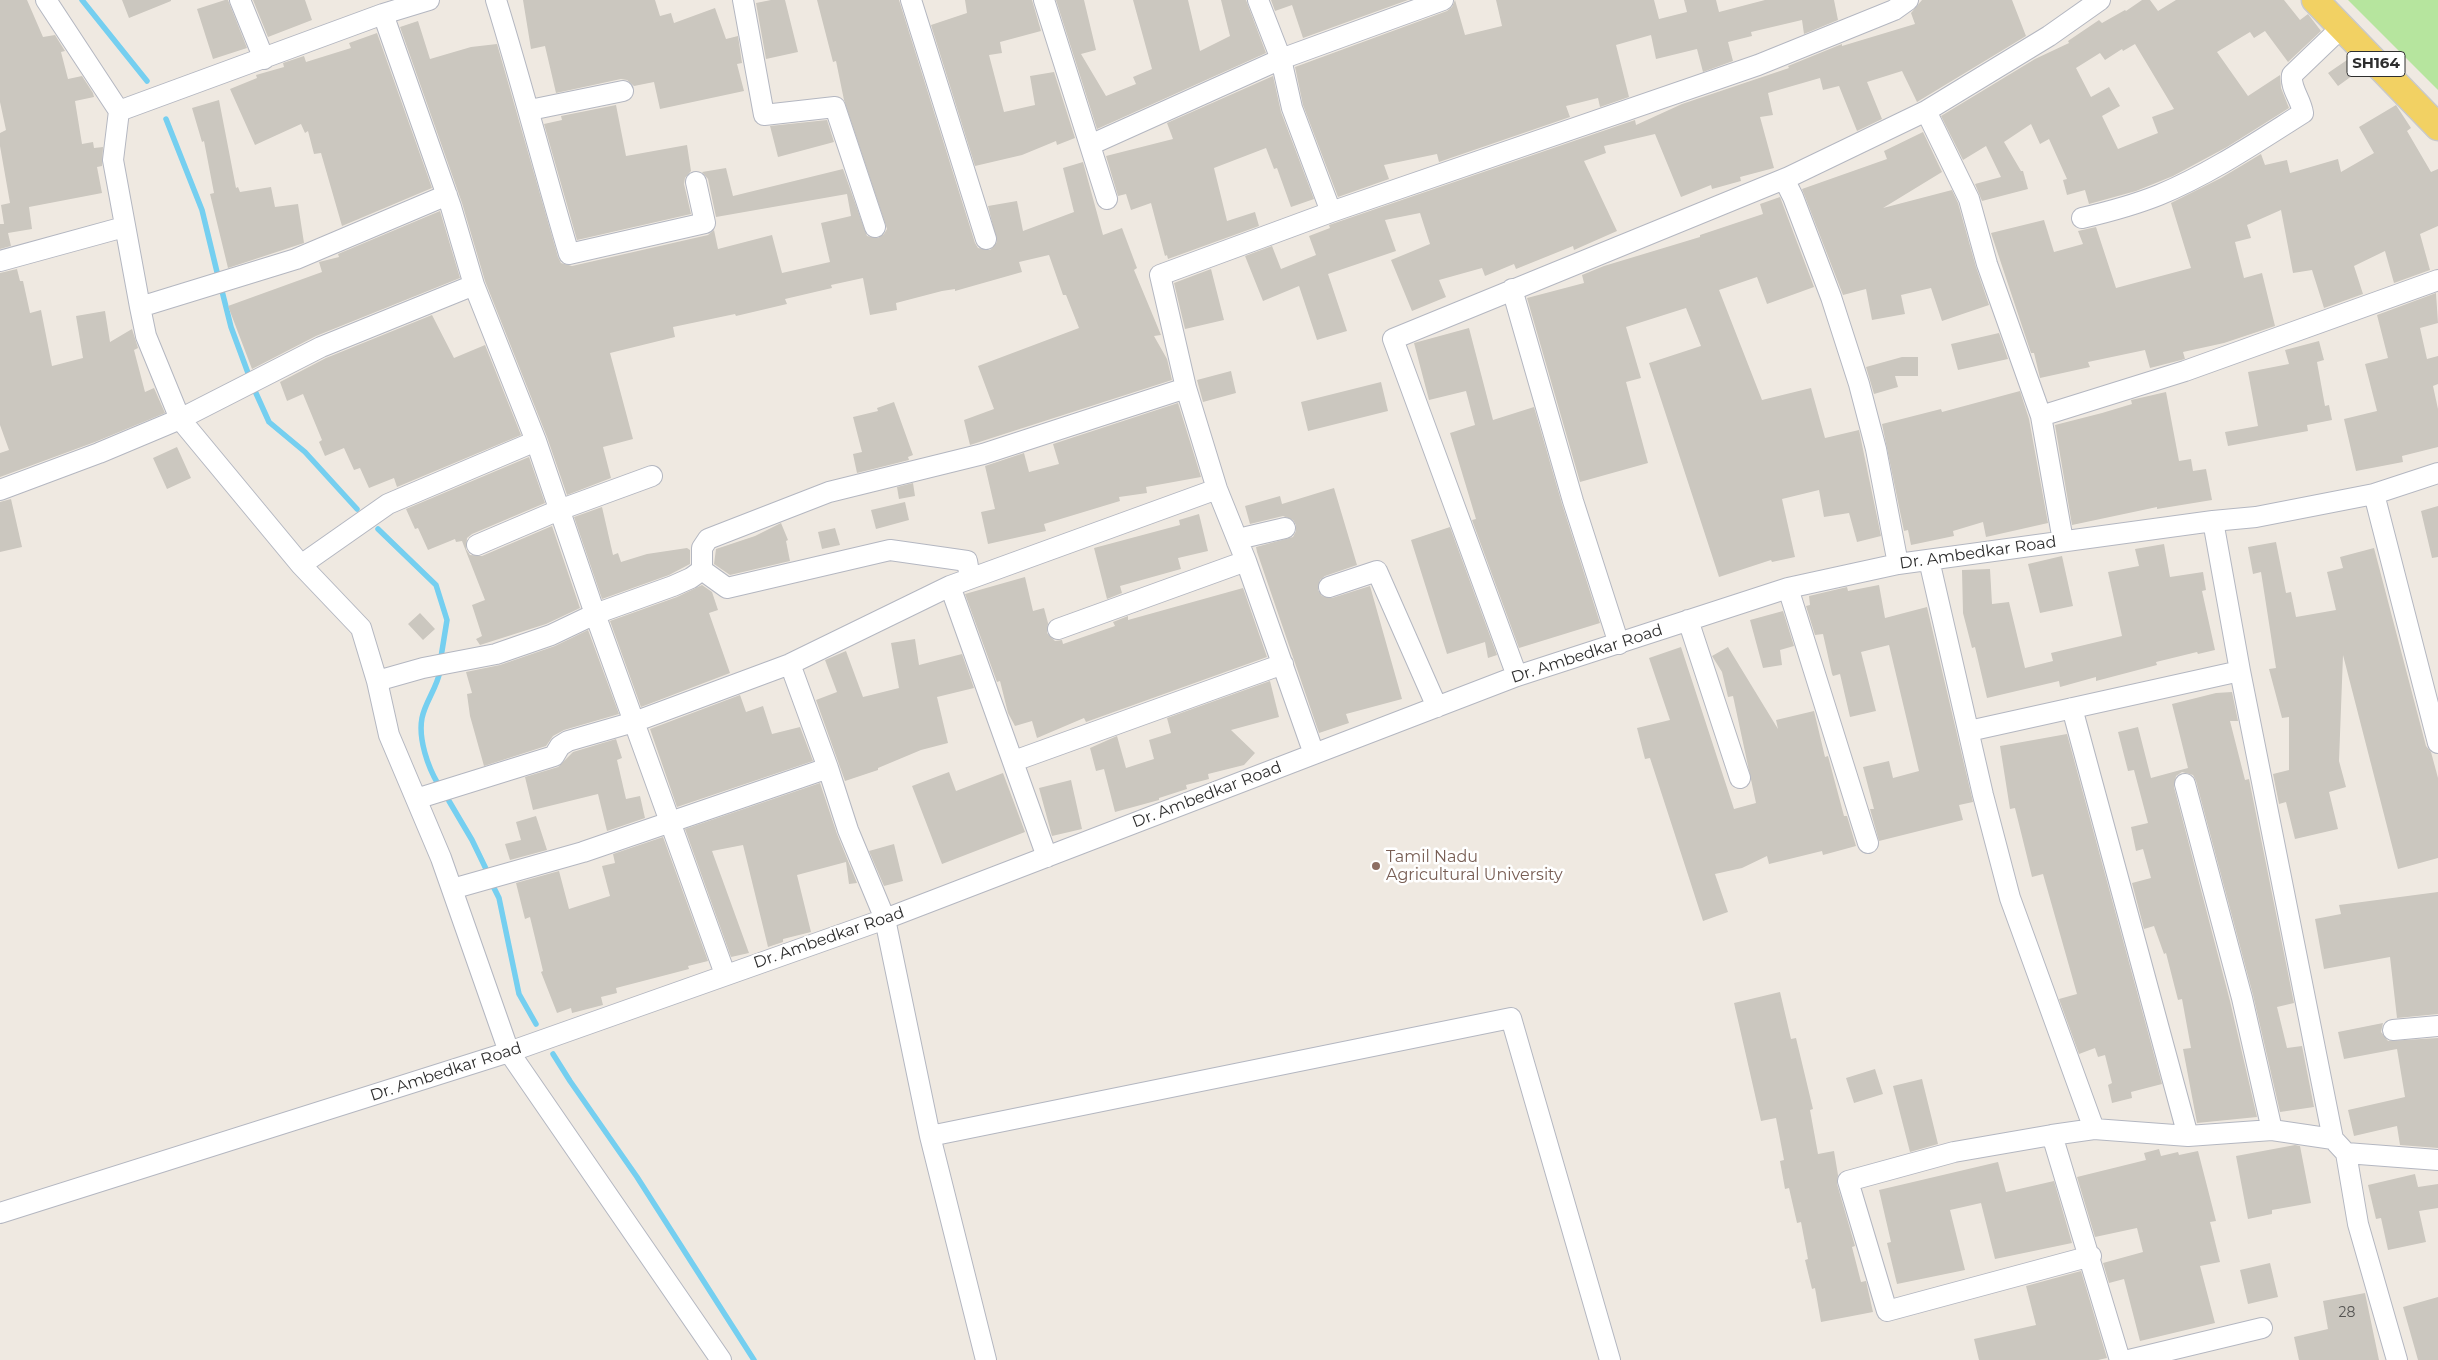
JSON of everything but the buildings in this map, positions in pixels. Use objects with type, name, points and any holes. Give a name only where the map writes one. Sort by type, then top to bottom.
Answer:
[{"type":"main road","name":"SH164","points":[[2315,0],[2438,126]]},
{"type":"street","points":[[46,0],[119,111],[113,160],[124,228],[146,336],[180,419],[301,565],[361,628],[377,681],[389,735],[452,888],[509,1052],[721,1360]]},
{"type":"street","points":[[240,0],[264,59]]},
{"type":"street","points":[[119,111],[383,14],[429,0]]},
{"type":"street","points":[[496,0],[530,110],[546,176],[569,254],[705,223],[696,182]]},
{"type":"street","points":[[743,0],[764,115],[835,107],[875,227]]},
{"type":"street","points":[[911,0],[986,239]]},
{"type":"street","points":[[1044,0],[1107,198]]},
{"type":"street","points":[[1258,0],[1281,59],[1292,108],[1331,212]]},
{"type":"street","points":[[1090,145],[1281,59],[1443,0]]},
{"type":"street","points":[[1314,754],[1238,539],[1217,489],[1186,388],[1160,276],[1331,212],[1758,65],[1894,10],[1908,0]]},
{"type":"street","points":[[1517,676],[1393,339],[1784,179],[1926,111],[2049,36],[2100,0]]},
{"type":"street","points":[[383,14],[447,195],[474,285],[536,440],[595,614],[725,974]]},
{"type":"street","points":[[2082,218],[2128,206],[2183,184],[2303,113],[2302,104],[2290,82],[2292,75],[2341,28]]},
{"type":"street","points":[[530,110],[623,91]]},
{"type":"street","points":[[1926,111],[1969,199],[1987,264],[2041,416],[2063,541]]},
{"type":"street","points":[[1784,179],[1793,197],[1831,297],[1858,384],[1876,449],[1898,564]]},
{"type":"street","points":[[140,308],[296,259],[447,195]]},
{"type":"street","points":[[0,261],[124,228]]},
{"type":"street","points":[[2041,416],[2194,368],[2438,280]]},
{"type":"street","points":[[0,490],[99,453],[180,419],[321,348],[474,285]]},
{"type":"street","points":[[1512,289],[1573,501],[1619,644]]},
{"type":"street","points":[[702,570],[702,548],[708,539],[829,492],[983,454],[1186,388]]},
{"type":"street","points":[[301,565],[388,504],[536,440]]},
{"type":"street","name":"Dr. Ambedkar Road","points":[[0,1213],[509,1052],[725,974],[885,919],[1517,676],[1788,588],[1898,564],[2213,521],[2256,517],[2374,494],[2438,473]]},
{"type":"street","points":[[477,544],[560,510],[652,476]]},
{"type":"street","points":[[416,799],[554,756],[560,746],[568,741],[634,722],[790,664],[950,586],[1217,489]]},
{"type":"street","points":[[2374,494],[2438,743]]},
{"type":"street","points":[[2213,521],[2240,671],[2340,1146],[2358,1224],[2397,1360]]},
{"type":"street","points":[[1238,539],[1285,528]]},
{"type":"street","points":[[702,570],[727,588],[890,550],[967,561],[970,578]]},
{"type":"street","points":[[1929,560],[1982,795],[2010,898],[2094,1129]]},
{"type":"street","points":[[1058,629],[1246,561]]},
{"type":"street","points":[[377,681],[423,668],[496,654],[551,635],[595,614],[673,586],[691,578],[702,570]]},
{"type":"street","points":[[1329,587],[1377,571],[1437,707]]},
{"type":"street","points":[[950,586],[1047,857]]},
{"type":"street","points":[[1788,588],[1868,843]]},
{"type":"street","points":[[1688,620],[1740,778]]},
{"type":"street","points":[[790,664],[828,768],[848,830],[885,919],[930,1136],[986,1360]]},
{"type":"street","points":[[1014,761],[1283,664]]},
{"type":"street","points":[[1969,731],[2240,671]]},
{"type":"street","points":[[2072,708],[2188,1136]]},
{"type":"street","points":[[452,888],[583,852],[828,768]]},
{"type":"street","points":[[2186,784],[2242,998],[2272,1130]]},
{"type":"street","points":[[930,1136],[1511,1018],[1610,1360]]},
{"type":"street","points":[[2393,1030],[2438,1026]]},
{"type":"street","points":[[2090,1256],[1887,1311],[1848,1181],[1954,1152],[2094,1129],[2188,1136],[2272,1130],[2340,1146],[2438,1160]]},
{"type":"street","points":[[2052,1135],[2120,1360]]},
{"type":"street","points":[[2129,1360],[2262,1328]]},
{"type":"green space","points":[[2348,0],[2438,0],[2438,90]]},
{"type":"waterway","points":[[82,0],[147,81]]},
{"type":"waterway","points":[[166,119],[202,210],[217,272]]},
{"type":"waterway","points":[[222,291],[231,327],[248,373]]},
{"type":"waterway","points":[[255,391],[269,422],[305,452],[357,509]]},
{"type":"waterway","points":[[378,529],[436,585],[447,620],[441,657]]},
{"type":"waterway","points":[[438,784],[425,752],[421,726],[426,706],[440,671]]},
{"type":"waterway","points":[[449,801],[472,840],[487,871]]},
{"type":"waterway","points":[[493,886],[499,898],[519,994],[536,1024]]},
{"type":"waterway","points":[[553,1054],[637,1177],[754,1360]]},
{"type":"place","name":"Tamil Nadu Agricultural University","points":[[1376,866]]}]
